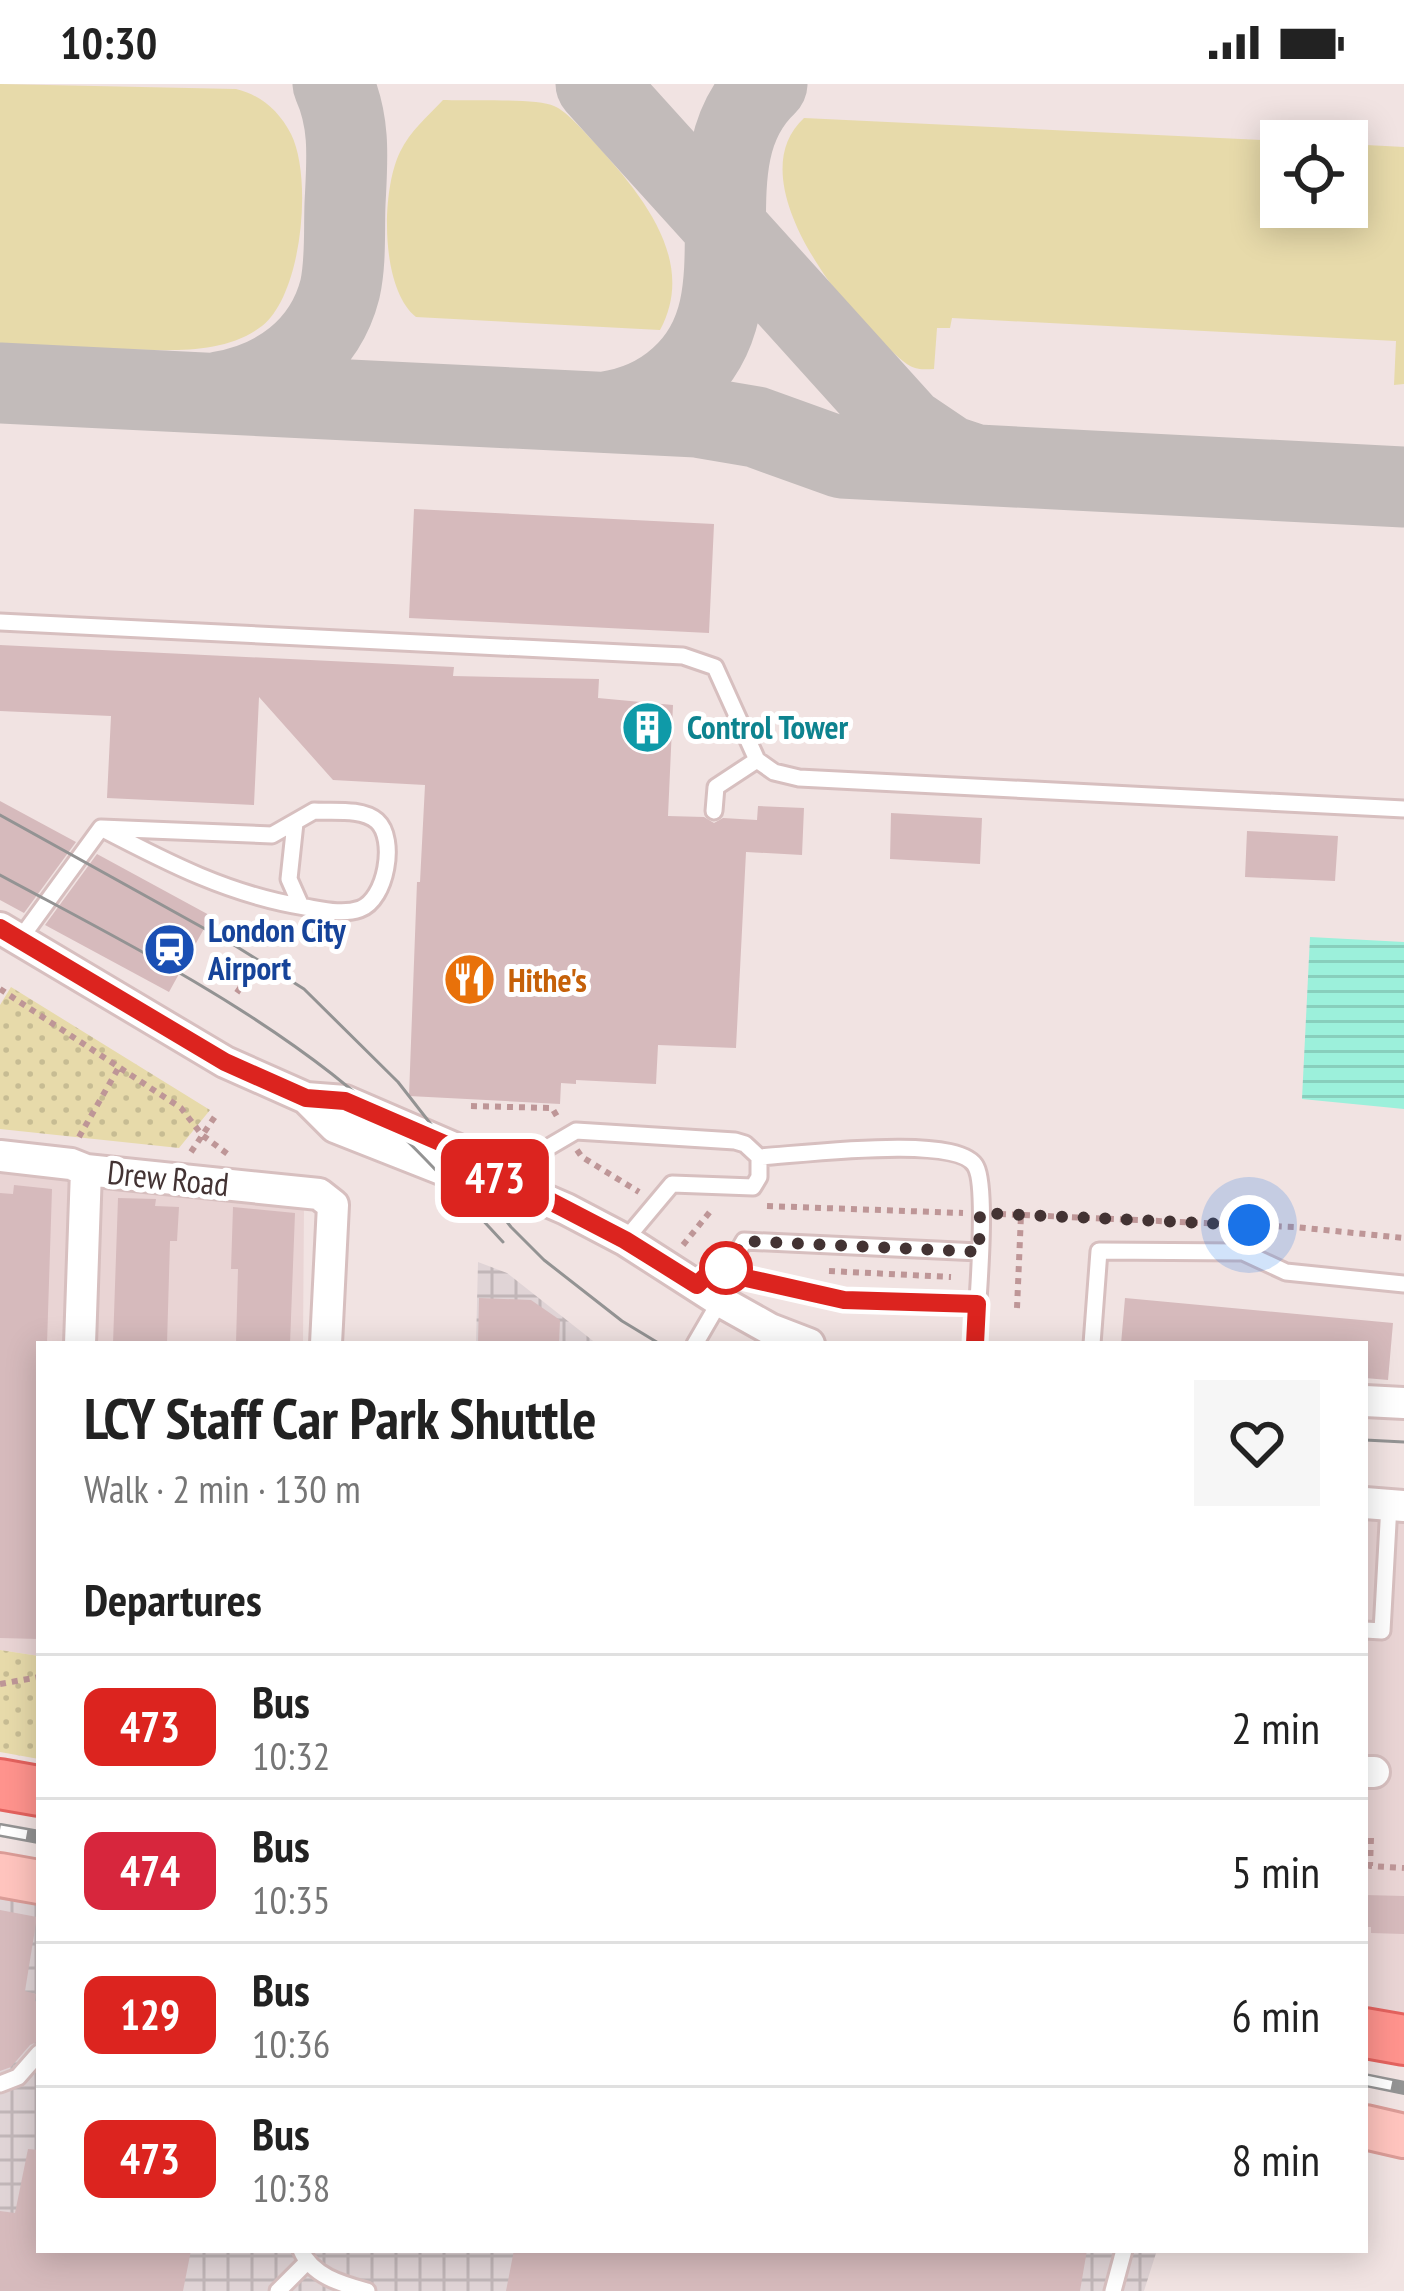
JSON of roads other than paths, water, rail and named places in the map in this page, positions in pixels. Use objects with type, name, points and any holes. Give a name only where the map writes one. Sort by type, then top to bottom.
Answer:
[{"type":"main road","points":[[0,1784],[36,1790]]},
{"type":"main road","points":[[1368,2034],[1404,2040]]},
{"type":"street","points":[[10,934],[211,1054],[306,1098],[345,1101],[477,1158],[490,1176],[625,1240],[708,1293],[803,1341]]},
{"type":"street","name":"Drew Road","points":[[0,1156],[319,1194],[333,1205],[326,1341]]},
{"type":"street","points":[[78,1167],[80,1341]]},
{"type":"street","points":[[1368,1401],[1404,1403]]},
{"type":"street","points":[[0,1875],[36,1881]]},
{"type":"street","points":[[1368,2128],[1404,2136]]},
{"type":"lane","points":[[0,622],[683,656],[716,667],[757,760],[774,772],[821,780],[1404,809]]},
{"type":"lane","points":[[715,811],[716,787],[757,760]]},
{"type":"lane","points":[[314,811],[361,813],[376,821],[386,837],[384,882],[376,899],[349,911],[302,906],[198,878],[101,828],[262,835],[282,832],[314,811]]},
{"type":"lane","points":[[296,821],[290,879],[302,906]]},
{"type":"lane","points":[[10,934],[101,828]]},
{"type":"lane","points":[[526,1191],[547,1148],[576,1131],[735,1142],[746,1144],[759,1157],[759,1177],[753,1187],[673,1184],[625,1240]]},
{"type":"lane","points":[[759,1157],[934,1147],[963,1153],[973,1161],[979,1173],[980,1213],[975,1341]]},
{"type":"lane","points":[[696,1341],[710,1272],[729,1267],[744,1241],[979,1252]]},
{"type":"lane","points":[[1092,1341],[1100,1251],[1243,1252],[1286,1272],[1404,1284]]},
{"type":"lane","points":[[729,1267],[746,1278],[844,1300],[977,1304]]},
{"type":"lane","points":[[1368,1630],[1382,1631],[1386,1505]]},
{"type":"lane","points":[[0,2084],[18,2077],[36,2056]]},
{"type":"lane","points":[[1113,2291],[1123,2253]]},
{"type":"lane","points":[[278,2291],[304,2256],[337,2283],[367,2291]]},
{"type":"tram line","points":[[0,815],[304,989],[398,1082],[511,1227],[544,1260],[655,1341]]},
{"type":"tram line","points":[[0,875],[170,968],[293,1045],[378,1113],[503,1242]]},
{"type":"tram line","points":[[1368,1440],[1404,1442]]},
{"type":"railway","points":[[0,1830],[36,1836]]},
{"type":"railway","points":[[1368,2081],[1404,2088]]},
{"type":"place","name":"Control Tower","points":[[648,727]]},
{"type":"place","name":"London City Airport","points":[[169,949]]},
{"type":"place","name":"Hithe's","points":[[469,980]]}]
